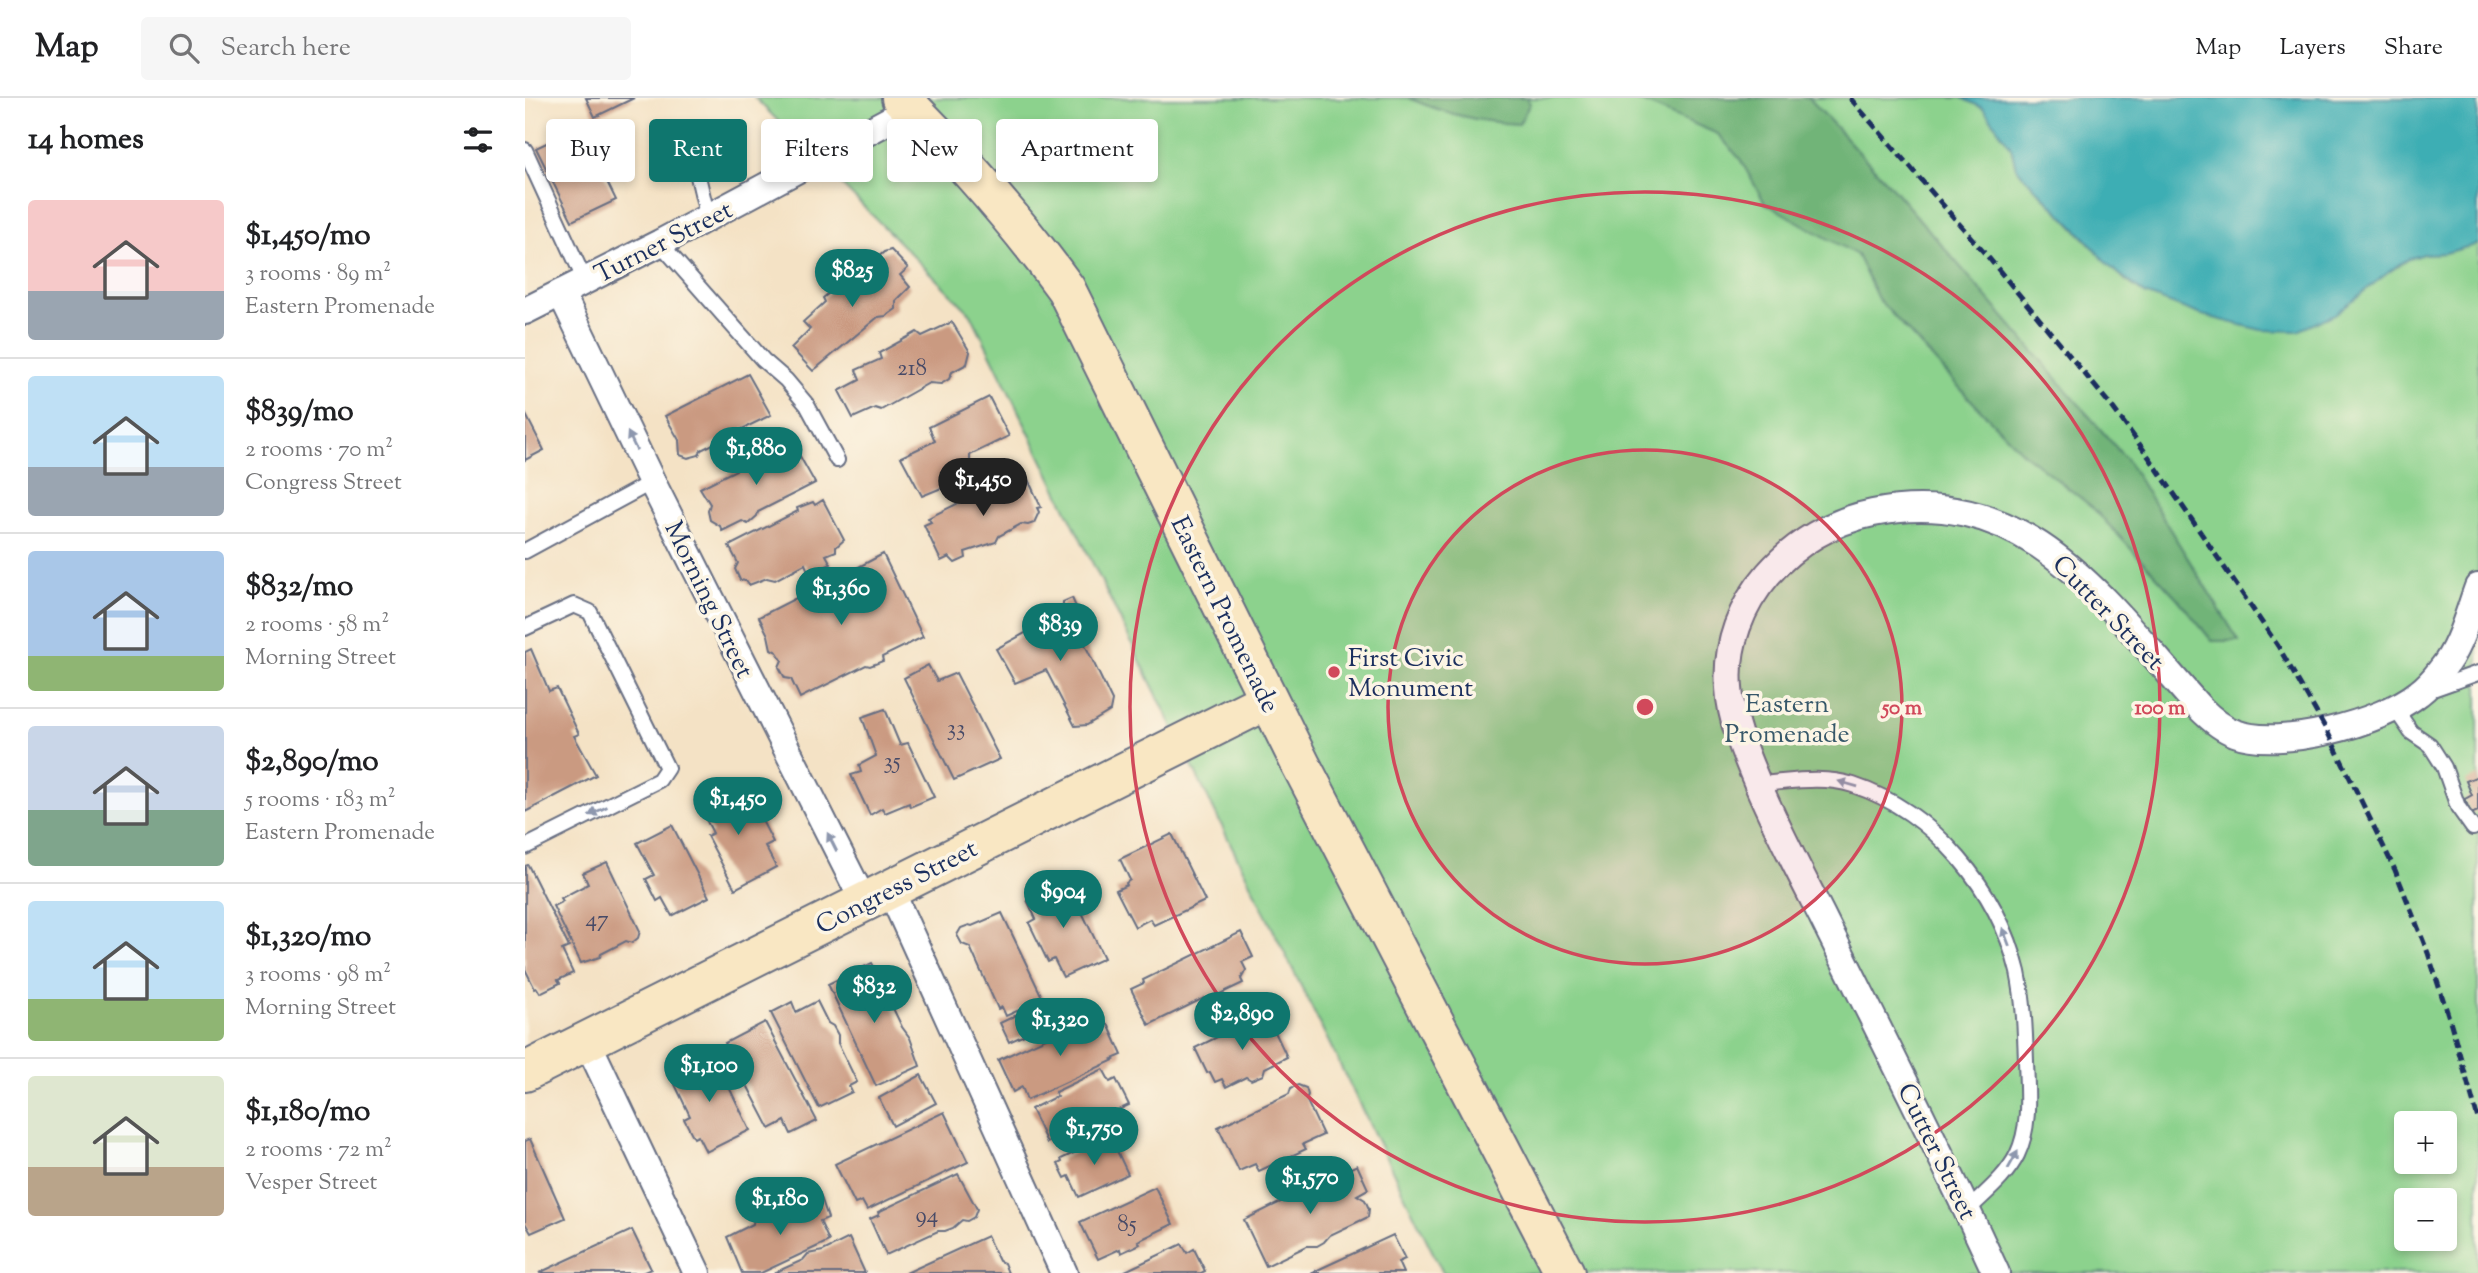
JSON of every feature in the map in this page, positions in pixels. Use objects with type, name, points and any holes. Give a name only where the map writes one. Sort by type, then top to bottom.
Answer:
[{"type":"street","name":"Turner Street","points":[[525,311],[708,218],[907,103]]},
{"type":"street","name":"Eastern Promenade","points":[[907,103],[959,156],[1028,236],[1066,289],[1268,700],[1565,1273]]},
{"type":"street","name":"Morning Street","points":[[573,287],[652,482],[838,854],[877,896],[1064,1273]]},
{"type":"street","name":"Cutter Street","points":[[1996,1273],[1968,1210],[1758,785],[1735,722],[1728,685],[1733,642],[1749,600],[1776,565],[1809,538],[1848,520],[1896,510],[1935,509],[1976,517],[2013,530],[2042,545],[2082,577],[2207,715],[2233,732],[2264,738],[2297,736],[2362,721],[2419,694],[2444,668],[2460,636],[2478,587]]},
{"type":"street","name":"Congress Street","points":[[525,1072],[1268,700]]},
{"type":"street","points":[[587,1041],[697,1273]]},
{"type":"lane","points":[[525,150],[573,287]]},
{"type":"lane","points":[[699,182],[708,218]]},
{"type":"lane","points":[[660,243],[763,360],[786,380],[807,405],[837,460]]},
{"type":"lane","points":[[525,551],[652,482]]},
{"type":"lane","points":[[525,628],[574,605],[590,612],[667,768],[659,780],[525,847]]},
{"type":"lane","points":[[2419,694],[2478,673]]},
{"type":"lane","points":[[2394,707],[2411,732],[2430,744],[2444,767],[2458,807],[2473,828]]},
{"type":"lane","points":[[1758,785],[1811,780],[1837,781],[1868,790],[1895,804],[1928,828],[1956,855],[1977,882],[1999,919],[2017,971],[2024,1012],[2028,1102],[2026,1122],[2021,1144],[2008,1170],[1968,1210]]},
{"type":"green space","name":"Eastern Promenade","points":[[755,98],[1962,98],[1983,108],[2011,147],[2016,168],[2125,280],[2145,294],[2298,331],[2409,259],[2478,244],[2478,1273],[1443,1273],[971,314],[839,182],[873,182],[873,119],[776,119]]},
{"type":"green space","points":[[1408,98],[1526,98],[1530,103],[1519,124],[1462,116]]},
{"type":"green space","points":[[1621,98],[1809,98],[1895,191],[2127,460],[2239,641],[2212,641],[2178,599],[2091,506],[2023,453],[1878,299],[1857,255],[1765,203],[1740,159],[1718,134],[1645,103]]},
{"type":"water","points":[[1962,98],[2478,98],[2478,244],[2409,259],[2335,314],[2298,331],[2261,330],[2202,315],[2145,294],[2109,266],[2016,168],[2011,147],[1983,108]]},
{"type":"building","points":[[586,98],[634,98],[595,117]]},
{"type":"building","points":[[546,143],[546,168],[536,148]]},
{"type":"building","points":[[553,182],[607,182],[616,200],[572,221]]},
{"type":"building","points":[[891,250],[908,268],[900,275],[910,287],[896,301],[896,309],[886,316],[878,317],[813,371],[791,348],[810,329],[803,322],[825,302],[823,298],[857,270],[860,273],[884,252]]},
{"type":"building","points":[[952,322],[970,352],[967,364],[952,372],[949,379],[941,384],[929,383],[881,410],[875,408],[853,418],[839,391],[860,380],[856,370],[881,359],[879,353],[917,332],[922,336]]},
{"type":"building","points":[[748,374],[771,415],[742,429],[738,437],[729,440],[725,438],[701,450],[699,455],[688,458],[680,455],[679,440],[665,416]]},
{"type":"building","points":[[989,397],[1009,436],[970,455],[970,461],[960,469],[966,478],[922,496],[901,457],[935,441],[929,427]]},
{"type":"building","points":[[525,413],[544,450],[525,460]]},
{"type":"building","points":[[792,442],[815,483],[758,512],[748,524],[742,521],[722,531],[720,526],[710,520],[710,504],[700,488]]},
{"type":"building","points":[[1024,471],[1041,507],[1037,508],[1039,512],[1034,523],[1021,524],[999,536],[996,542],[965,552],[966,558],[955,563],[949,557],[941,561],[924,525],[931,522],[928,518]]},
{"type":"building","points":[[823,500],[844,540],[836,547],[836,551],[826,555],[831,564],[809,573],[805,564],[775,580],[767,578],[749,585],[740,580],[735,569],[738,563],[729,546],[798,511],[797,508],[813,502],[815,505]]},
{"type":"building","points":[[883,554],[923,637],[882,657],[883,661],[866,665],[800,698],[791,679],[785,678],[779,667],[782,660],[777,652],[771,649],[768,635],[759,617],[812,590],[822,582],[829,583]]},
{"type":"building","points":[[1072,598],[1080,616],[1077,628],[1112,701],[1110,711],[1087,725],[1075,726],[1046,670],[1015,683],[996,649],[1029,631],[1027,623]]},
{"type":"building","points":[[531,649],[549,691],[557,688],[579,734],[574,736],[596,775],[525,812],[525,652]]},
{"type":"building","points":[[928,665],[937,681],[956,673],[1000,759],[954,780],[904,678]]},
{"type":"building","points":[[885,709],[900,745],[908,743],[934,797],[885,813],[882,808],[870,815],[851,775],[861,772],[859,765],[876,756],[862,717]]},
{"type":"building","points":[[2478,776],[2478,811],[2471,814],[2465,799],[2472,795],[2466,781]]},
{"type":"building","points":[[731,784],[745,810],[754,805],[773,842],[765,846],[776,867],[735,889],[707,836],[713,833],[701,810],[713,804],[709,796]]},
{"type":"building","points":[[672,825],[709,897],[672,916],[662,898],[657,901],[646,879],[654,875],[637,843]]},
{"type":"building","points":[[1172,834],[1205,901],[1154,925],[1150,919],[1135,927],[1116,890],[1127,885],[1130,880],[1120,859]]},
{"type":"building","points":[[607,862],[640,931],[638,938],[632,943],[626,941],[600,957],[581,963],[553,906],[563,901],[561,898],[588,884],[583,873]]},
{"type":"building","points":[[528,865],[569,947],[562,950],[573,973],[540,993],[535,989],[525,969],[525,866]]},
{"type":"building","points":[[1067,881],[1104,958],[1063,977],[1054,959],[1048,962],[1029,923],[1036,919],[1027,900]]},
{"type":"building","points":[[1002,913],[1043,999],[1006,1016],[1002,1007],[998,1009],[970,947],[962,944],[957,935],[961,928]]},
{"type":"building","points":[[1241,932],[1253,957],[1242,962],[1246,970],[1241,979],[1243,983],[1205,1001],[1204,998],[1149,1025],[1131,989],[1144,983],[1143,980]]},
{"type":"building","points":[[872,963],[890,996],[890,1002],[902,1027],[910,1038],[920,1066],[876,1086],[828,984]]},
{"type":"building","points":[[817,1001],[828,1023],[838,1035],[838,1043],[857,1082],[849,1086],[852,1092],[819,1108],[771,1013],[792,1002],[796,1012]]},
{"type":"building","points":[[1046,1001],[1056,1021],[1009,1042],[1000,1023]]},
{"type":"building","points":[[1266,1013],[1287,1057],[1265,1068],[1263,1075],[1251,1080],[1246,1077],[1226,1087],[1222,1079],[1215,1082],[1210,1072],[1207,1073],[1195,1048]]},
{"type":"building","points":[[1094,1016],[1099,1027],[1108,1024],[1122,1055],[1027,1100],[1022,1087],[1013,1092],[998,1060]]},
{"type":"building","points":[[765,1022],[817,1121],[791,1134],[785,1121],[770,1129],[725,1043]]},
{"type":"building","points":[[708,1056],[719,1080],[725,1079],[750,1130],[706,1152],[698,1136],[694,1138],[684,1119],[690,1116],[670,1074],[684,1063],[689,1065]]},
{"type":"building","points":[[1103,1069],[1110,1082],[1116,1079],[1129,1105],[1047,1143],[1031,1109],[1057,1096],[1055,1092]]},
{"type":"building","points":[[921,1075],[936,1103],[893,1126],[879,1098]]},
{"type":"building","points":[[1298,1085],[1306,1088],[1306,1099],[1323,1135],[1303,1144],[1306,1149],[1259,1171],[1255,1164],[1239,1171],[1218,1127],[1289,1094],[1291,1088]]},
{"type":"building","points":[[944,1112],[968,1162],[867,1210],[862,1201],[855,1204],[835,1164]]},
{"type":"building","points":[[1110,1136],[1128,1174],[1079,1197],[1069,1176],[1065,1178],[1058,1164],[1062,1162],[1061,1159]]},
{"type":"building","points":[[530,1139],[565,1218],[531,1233],[525,1223],[525,1141]]},
{"type":"building","points":[[1357,1165],[1368,1189],[1357,1195],[1365,1200],[1369,1209],[1368,1217],[1330,1235],[1317,1246],[1307,1246],[1266,1266],[1244,1220]]},
{"type":"building","points":[[958,1174],[977,1209],[974,1217],[886,1255],[870,1219],[879,1215],[878,1212]]},
{"type":"building","points":[[1155,1187],[1173,1224],[1138,1241],[1140,1244],[1121,1253],[1120,1249],[1098,1259],[1080,1222]]},
{"type":"building","points":[[820,1194],[828,1218],[820,1221],[829,1241],[761,1273],[742,1273],[727,1237],[753,1224],[754,1217],[772,1215]]},
{"type":"building","points":[[632,1230],[651,1269],[642,1273],[539,1273]]},
{"type":"building","points":[[1393,1235],[1405,1259],[1398,1262],[1403,1273],[1311,1273]]},
{"type":"building","points":[[987,1236],[1008,1273],[906,1273]]},
{"type":"building","points":[[849,1238],[865,1273],[774,1273],[803,1260],[808,1254],[823,1251]]},
{"type":"building","points":[[1182,1244],[1187,1253],[1194,1249],[1205,1271],[1121,1273]]},
{"type":"railway","points":[[1850,98],[1988,257],[2113,408],[2278,646],[2327,731],[2395,870],[2428,953],[2478,1119]]},
{"type":"place","name":"First Civic Monument","points":[[1334,672]]}]
